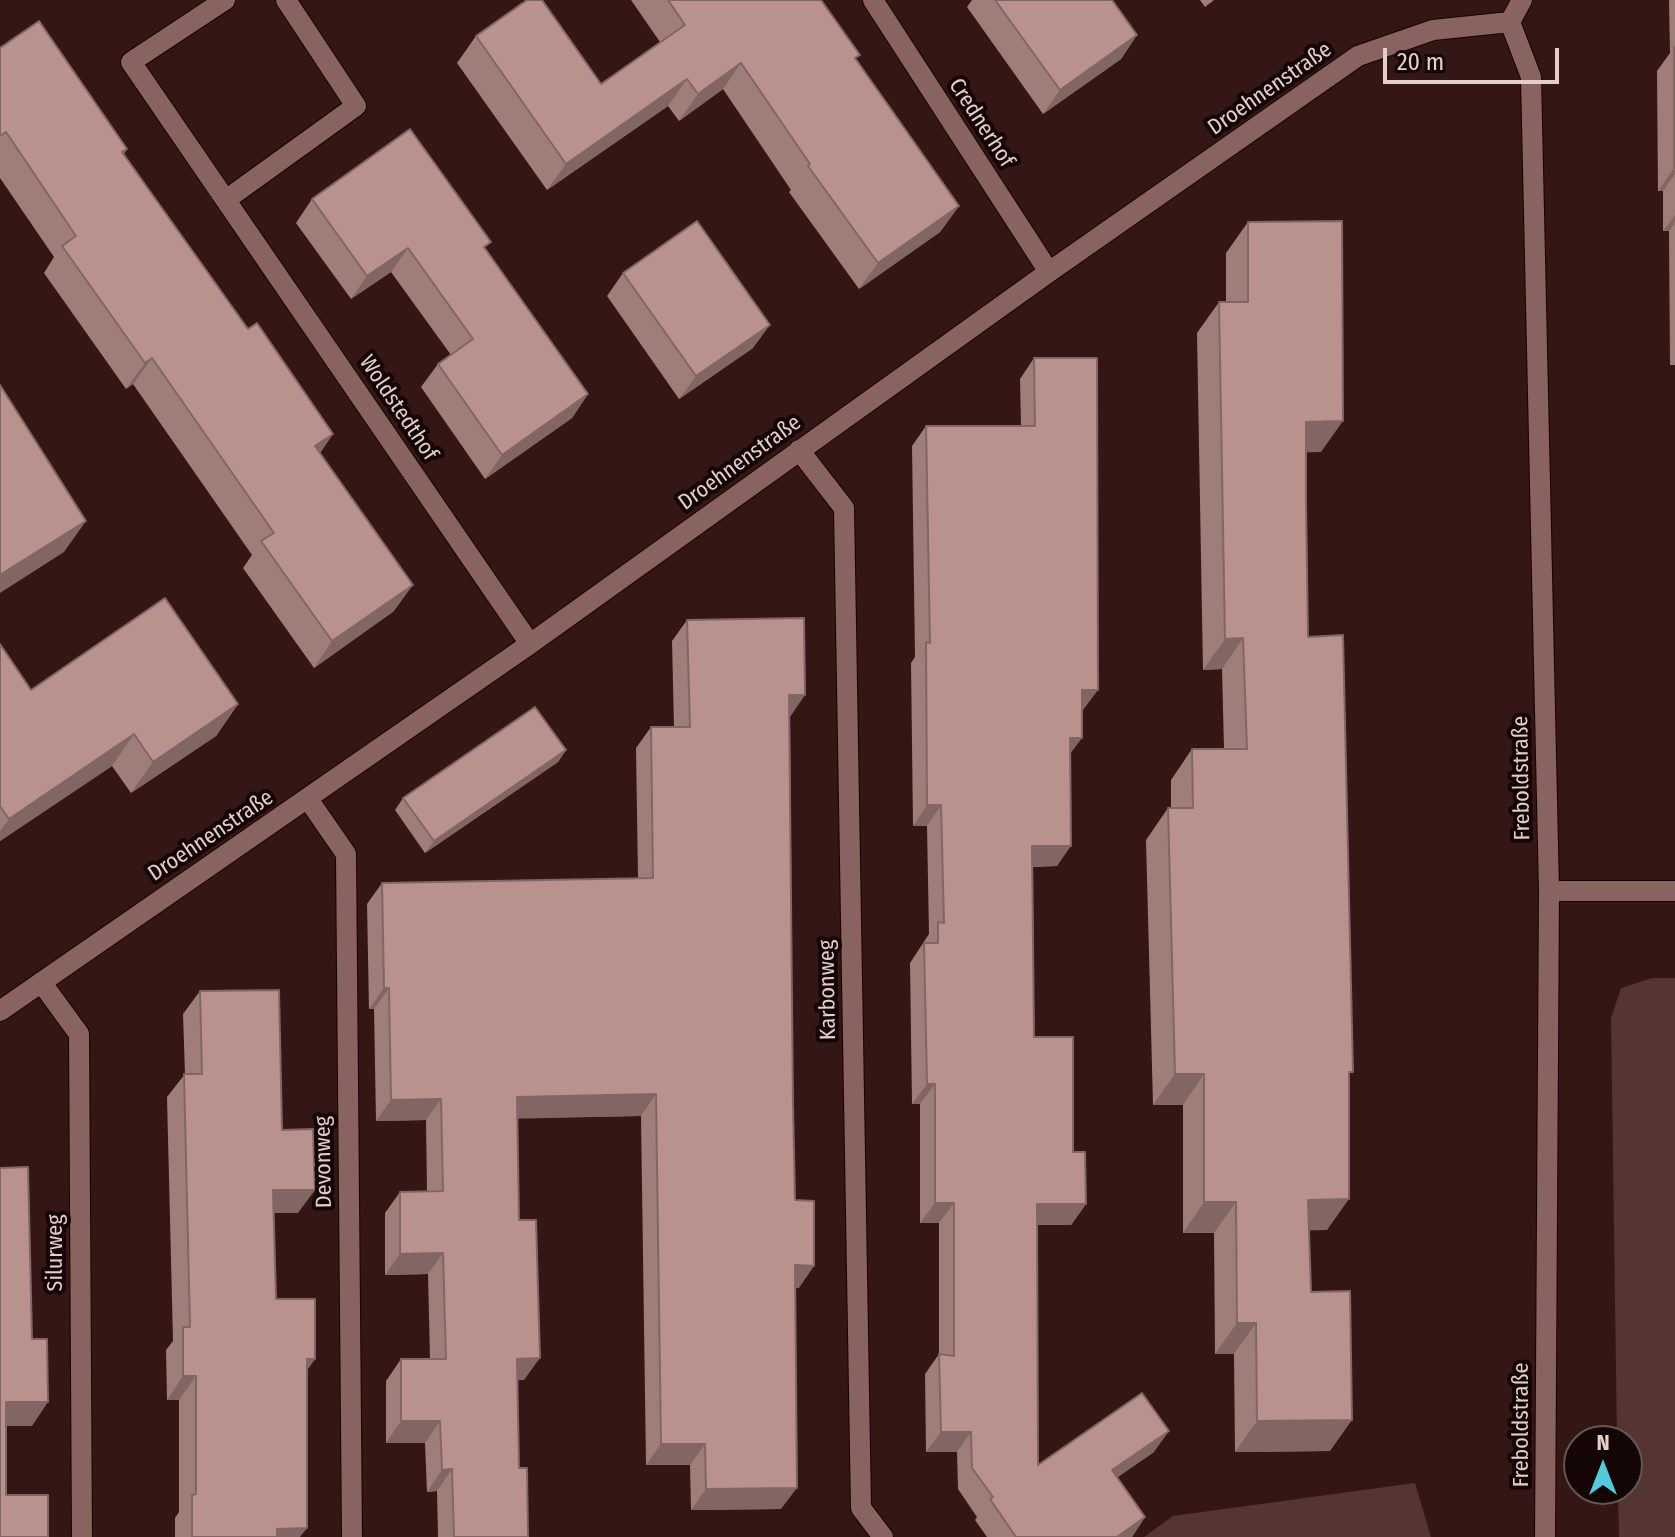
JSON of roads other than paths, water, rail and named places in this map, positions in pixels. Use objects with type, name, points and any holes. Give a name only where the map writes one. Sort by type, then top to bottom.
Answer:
[{"type":"street","name":"Woldstedthof","points":[[225,0],[131,62],[530,644]]},
{"type":"street","points":[[227,199],[356,106],[286,0]]},
{"type":"street","name":"Crednerhof","points":[[873,0],[1049,272]]},
{"type":"street","points":[[1510,22],[1522,0]]},
{"type":"street","name":"Droehnenstraße","points":[[0,1011],[530,644],[1049,272],[1358,56],[1433,30],[1510,22]]},
{"type":"street","name":"Freboldstraße","points":[[1510,22],[1531,77],[1549,891],[1545,1537]]},
{"type":"street","name":"Karbonweg","points":[[799,450],[844,508],[861,1508],[883,1537]]},
{"type":"street","name":"Devonweg","points":[[308,799],[346,854],[352,1537]]},
{"type":"street","points":[[1549,891],[1675,891]]},
{"type":"street","name":"Silurweg","points":[[41,982],[79,1034],[82,1537]]}]
